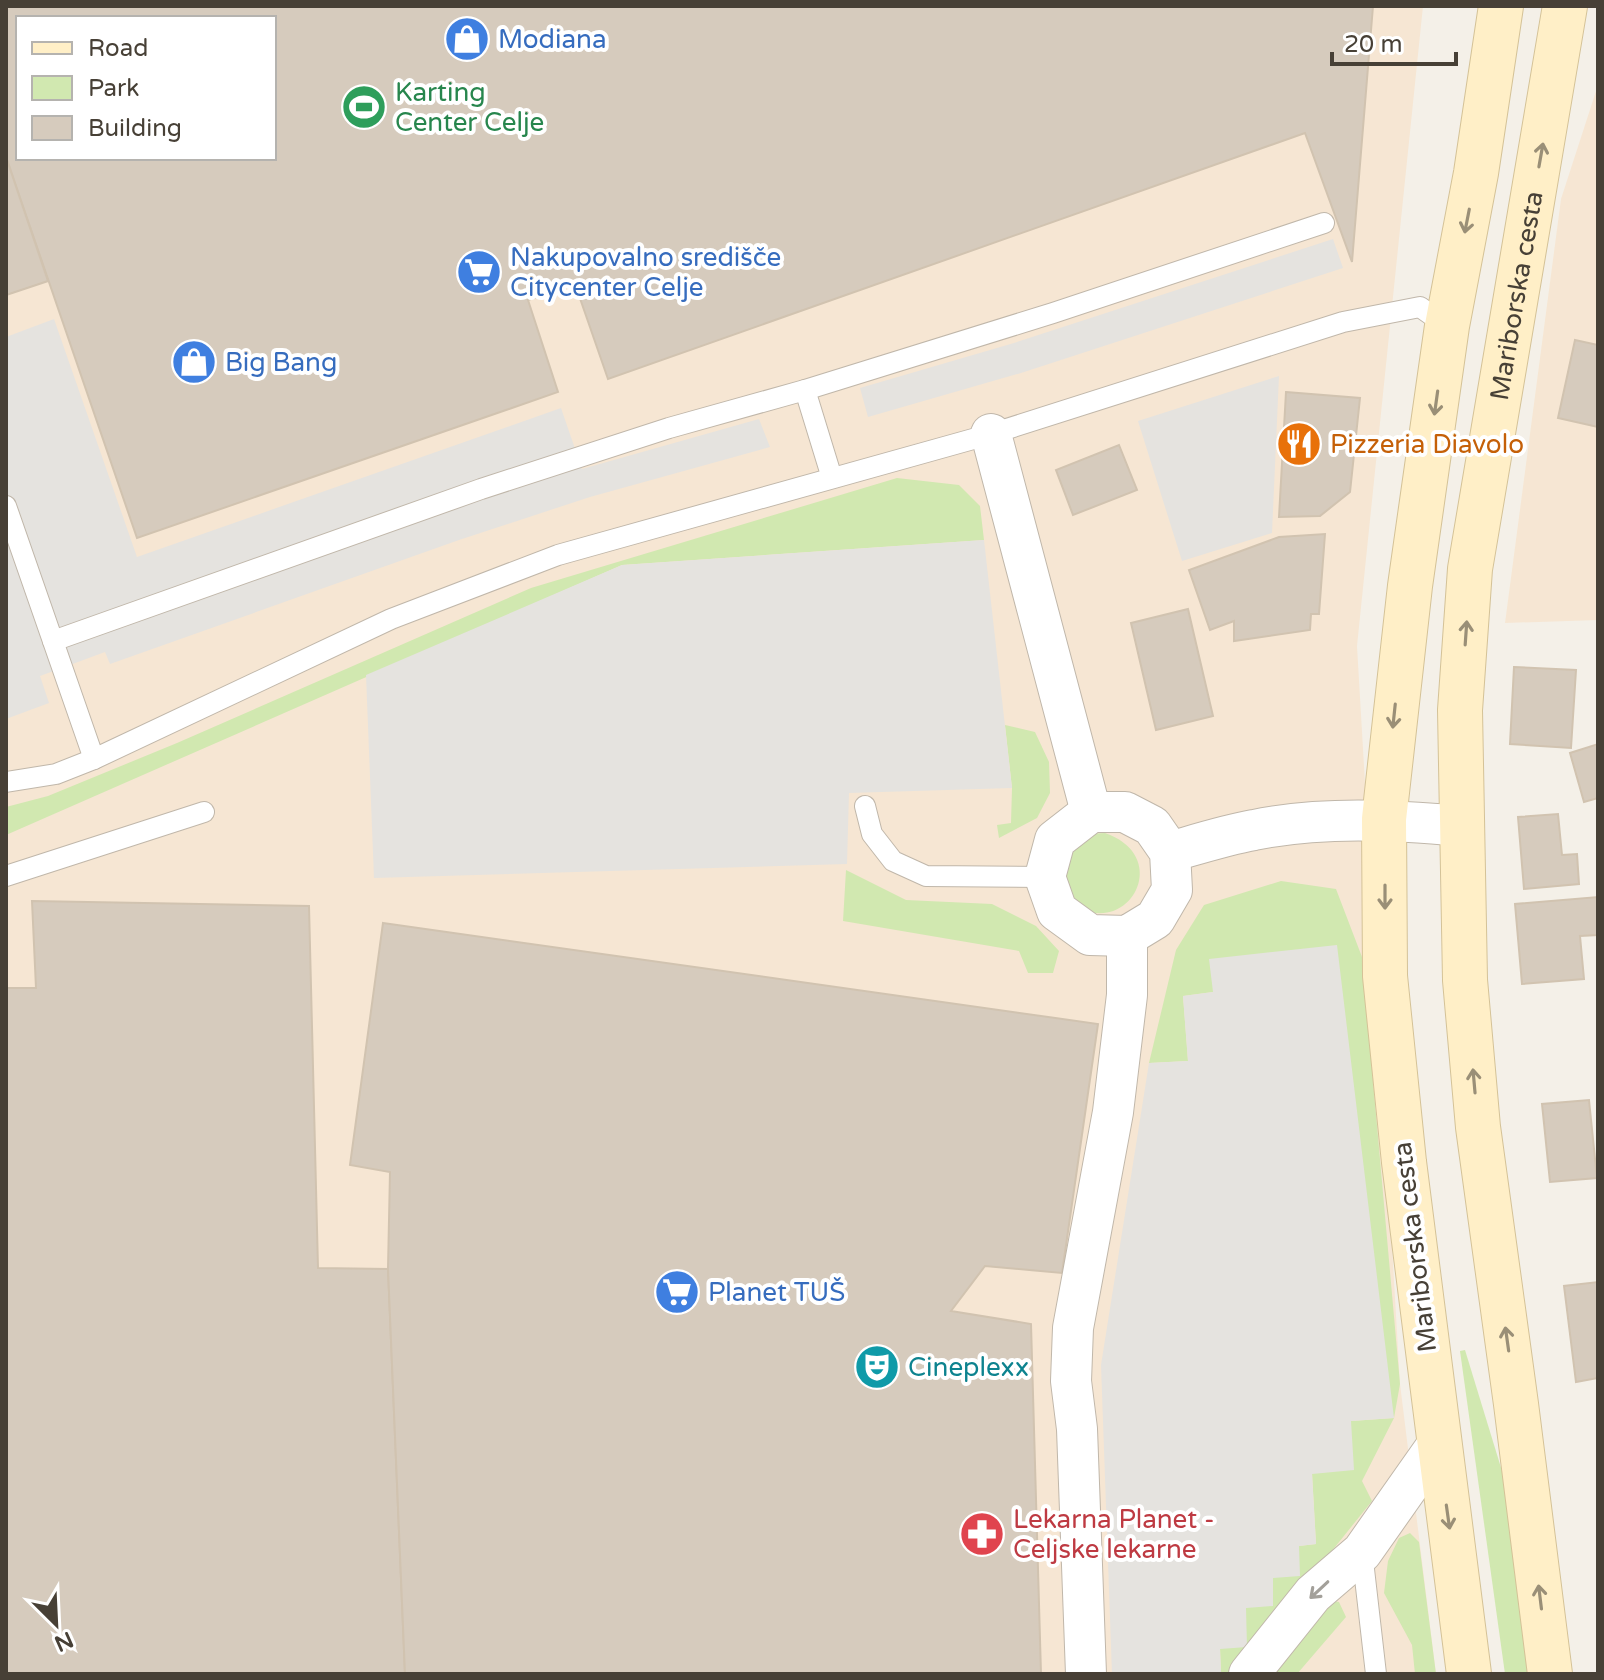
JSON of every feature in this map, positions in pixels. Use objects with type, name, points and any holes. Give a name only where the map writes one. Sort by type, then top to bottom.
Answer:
[{"type":"main road","name":"Mariborska cesta","points":[[1469,1674],[1404,1162],[1385,976],[1384,819],[1410,586],[1447,326],[1476,173],[1501,6]]},
{"type":"main road","name":"Mariborska cesta","points":[[1550,1674],[1478,1127],[1465,980],[1460,710],[1470,569],[1565,6]]},
{"type":"street","points":[[991,434],[1091,812]]},
{"type":"street","points":[[1091,812],[1125,812],[1152,826],[1170,852],[1172,890],[1155,919],[1127,936],[1090,935],[1057,911],[1045,877],[1055,840],[1091,812]]},
{"type":"street","points":[[1170,852],[1254,829],[1321,822],[1384,819],[1463,826]]},
{"type":"street","points":[[1086,1674],[1077,1429],[1071,1381],[1073,1328],[1113,1112],[1127,995],[1127,936]]},
{"type":"street","points":[[1249,1674],[1313,1594],[1362,1552],[1438,1444]]},
{"type":"lane","points":[[53,641],[481,489],[669,428],[805,390],[1053,313],[1324,223]]},
{"type":"lane","points":[[6,782],[56,774],[94,759],[391,619],[544,560],[991,434],[1343,322],[1420,307],[1447,326]]},
{"type":"lane","points":[[805,390],[832,478]]},
{"type":"lane","points":[[6,506],[94,759]]},
{"type":"lane","points":[[865,806],[872,834],[893,861],[926,876],[1045,877]]},
{"type":"lane","points":[[6,876],[204,812]]},
{"type":"lane","points":[[1362,1552],[1376,1674]]},
{"type":"shaded area","points":[[6,6],[1423,6],[1357,646],[1400,1384],[1436,1674],[6,1674]]},
{"type":"shaded area","points":[[1598,85],[1598,620],[1505,623],[1561,199]]},
{"type":"shaded area","points":[[1333,239],[1343,268],[1021,373],[868,417],[860,388],[1014,343]]},
{"type":"shaded area","points":[[54,319],[137,557],[561,408],[582,469],[759,419],[770,447],[590,497],[459,540],[110,664],[105,652],[40,676],[49,703],[6,719],[6,337]]},
{"type":"shaded area","points":[[1279,376],[1272,533],[1182,561],[1138,421]]},
{"type":"shaded area","points":[[984,540],[1012,788],[849,793],[847,864],[374,878],[366,675],[622,565]]},
{"type":"shaded area","points":[[1337,945],[1394,1418],[1351,1421],[1354,1470],[1312,1474],[1316,1544],[1299,1546],[1300,1576],[1273,1578],[1273,1606],[1246,1608],[1247,1647],[1220,1649],[1221,1674],[1112,1674],[1101,1365],[1149,1063],[1188,1061],[1183,996],[1213,992],[1209,959]]},
{"type":"green space","points":[[897,478],[959,485],[980,506],[984,540],[622,565],[6,835],[6,807],[48,796],[177,743],[531,588]]},
{"type":"green space","points":[[1005,725],[1035,732],[1049,762],[1050,793],[1037,818],[999,838],[997,825],[1011,823],[1012,788]]},
{"type":"green space","points":[[1105,833],[1125,844],[1136,858],[1140,873],[1137,888],[1128,901],[1116,910],[1099,913],[1081,909],[1068,896],[1063,883],[1062,859],[1087,834]]},
{"type":"green space","points":[[846,870],[906,900],[992,904],[1036,926],[1059,951],[1053,973],[1028,973],[1019,951],[843,921]]},
{"type":"green space","points":[[1281,881],[1336,889],[1362,957],[1400,1384],[1394,1418],[1213,992],[1183,996],[1188,1061],[1149,1063],[1176,950],[1204,905]]},
{"type":"green space","points":[[1465,1350],[1506,1484],[1529,1674],[1505,1674],[1460,1351]]},
{"type":"green space","points":[[1394,1418],[1362,1481],[1372,1501],[1233,1674],[1221,1674],[1220,1648],[1246,1608],[1299,1546],[1316,1544],[1312,1473],[1351,1421]]},
{"type":"green space","points":[[1410,1533],[1419,1542],[1436,1674],[1415,1674],[1412,1645],[1384,1593],[1388,1561],[1399,1538]]},
{"type":"green space","points":[[1323,1599],[1339,1602],[1346,1617],[1297,1674],[1261,1674]]},
{"type":"building","name":"Nakupovalno središče Citycenter Celje","points":[[6,6],[1373,6],[1352,262],[1305,133],[608,379],[575,284],[528,300],[558,392],[137,538],[6,157]]},
{"type":"building","points":[[6,157],[48,281],[6,295]]},
{"type":"building","points":[[1575,340],[1598,345],[1598,427],[1558,418]]},
{"type":"building","points":[[1286,392],[1360,398],[1350,492],[1320,516],[1279,517]]},
{"type":"building","points":[[1119,445],[1137,490],[1073,515],[1056,470]]},
{"type":"building","points":[[1325,534],[1319,614],[1311,614],[1310,630],[1234,641],[1234,621],[1210,630],[1189,570],[1279,537]]},
{"type":"building","points":[[1188,609],[1213,716],[1156,730],[1131,623]]},
{"type":"building","points":[[1514,667],[1576,670],[1571,748],[1510,744]]},
{"type":"building","points":[[1598,744],[1598,798],[1584,802],[1570,753]]},
{"type":"building","points":[[1558,814],[1562,855],[1577,854],[1579,884],[1524,889],[1518,817]]},
{"type":"building","points":[[1598,897],[1598,935],[1580,936],[1584,979],[1522,984],[1515,904]]},
{"type":"building","points":[[32,901],[309,906],[318,1268],[388,1269],[405,1674],[6,1674],[6,988],[36,988]]},
{"type":"building","name":"Planet TUŠ","points":[[383,923],[1098,1024],[1062,1273],[985,1266],[951,1311],[1031,1324],[1041,1674],[405,1674],[388,1269],[390,1172],[350,1165]]},
{"type":"building","points":[[1589,1100],[1597,1178],[1550,1182],[1542,1104]]},
{"type":"building","points":[[1598,1282],[1598,1378],[1576,1382],[1564,1286]]},
{"type":"place","name":"Modiana","points":[[467,39]]},
{"type":"place","name":"Karting Center Celje","points":[[364,107]]},
{"type":"place","name":"Nakupovalno središče Citycenter Celje","points":[[479,272]]},
{"type":"place","name":"Big Bang","points":[[194,362]]},
{"type":"place","name":"Pizzeria Diavolo","points":[[1299,444]]},
{"type":"place","name":"Planet TUŠ","points":[[677,1292]]},
{"type":"place","name":"Cineplexx","points":[[877,1367]]},
{"type":"place","name":"Lekarna Planet - Celjske lekarne","points":[[982,1534]]}]
